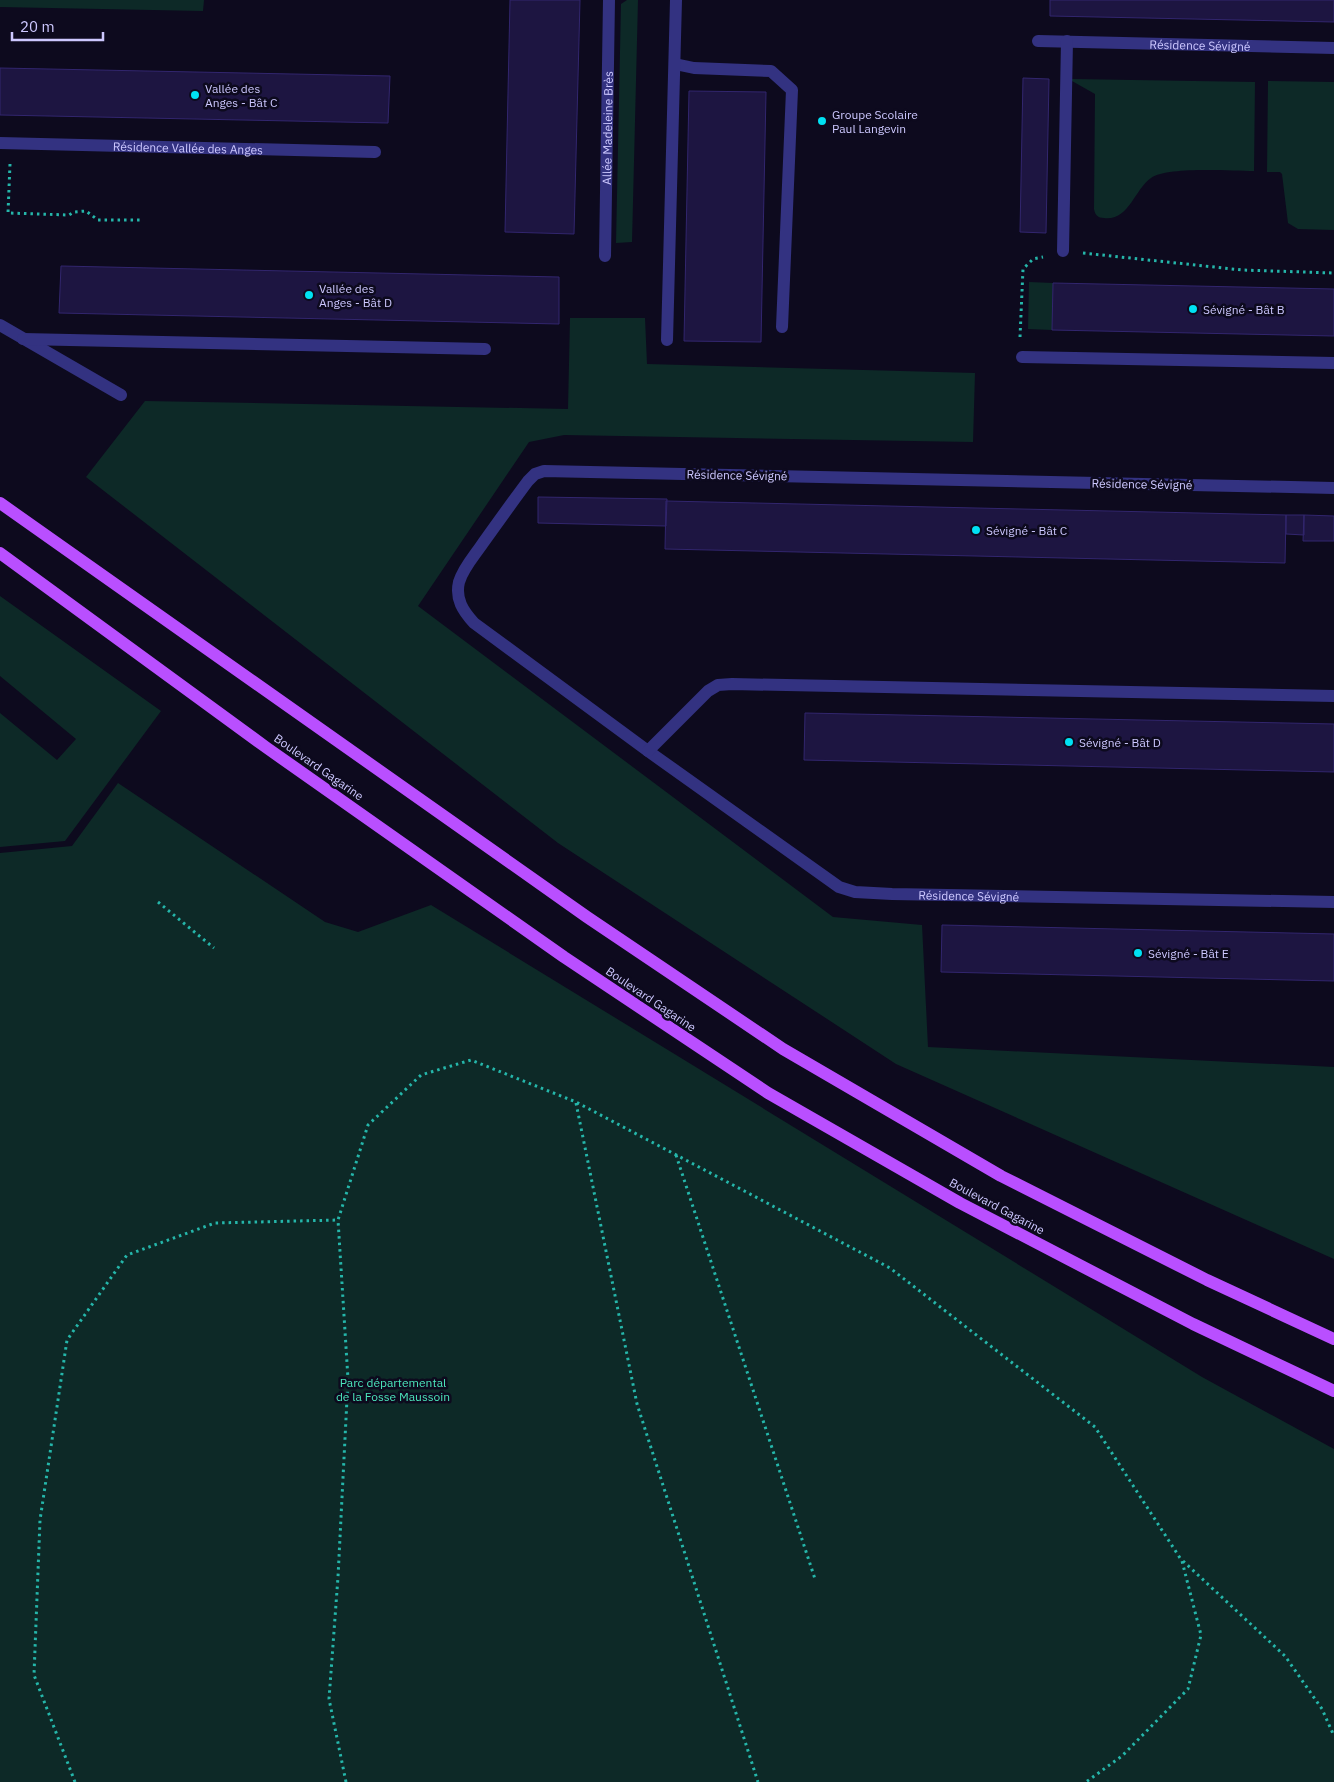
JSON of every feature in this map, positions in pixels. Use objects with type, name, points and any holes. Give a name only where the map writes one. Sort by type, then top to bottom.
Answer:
[{"type":"main road","points":[[0,503],[579,912],[784,1049],[1000,1176],[1207,1280],[1334,1339]]},
{"type":"main road","name":"Boulevard Gagarine","points":[[0,553],[267,748],[564,957],[768,1093],[960,1203],[1185,1319],[1334,1391]]},
{"type":"street","name":"Allée Madeleine Brès","points":[[605,256],[609,0]]},
{"type":"street","points":[[667,340],[676,0]]},
{"type":"street","name":"Résidence Sévigné","points":[[1038,41],[1334,48]]},
{"type":"street","points":[[1064,252],[1067,41]]},
{"type":"street","points":[[675,64],[694,68],[771,71],[792,90],[782,327]]},
{"type":"street","name":"Résidence Vallée des Anges","points":[[0,143],[375,152]]},
{"type":"street","points":[[0,325],[121,395]]},
{"type":"street","points":[[23,339],[485,349]]},
{"type":"street","points":[[1022,357],[1334,364]]},
{"type":"street","name":"Résidence Sévigné","points":[[1334,488],[544,471],[535,474],[528,480],[468,565],[460,580],[459,600],[464,612],[474,623],[648,751],[825,879],[839,887],[855,892],[1334,902]]},
{"type":"street","points":[[648,751],[708,691],[718,685],[1334,696]]},
{"type":"path","points":[[9,177],[8,213],[69,215],[74,212],[86,211],[98,220],[141,220]]},
{"type":"path","points":[[1022,357],[1020,342],[1024,269],[1034,259],[1064,252],[1242,270],[1334,273]]},
{"type":"path","points":[[158,902],[214,948]]},
{"type":"path","points":[[346,1782],[329,1699],[338,1577],[348,1379],[338,1220],[368,1125],[421,1075],[471,1060],[576,1102],[890,1268],[1095,1427],[1182,1561],[1286,1656],[1322,1709],[1334,1736]]},
{"type":"path","points":[[576,1102],[637,1404],[758,1782]]},
{"type":"path","points":[[676,1154],[815,1579]]},
{"type":"path","points":[[76,1782],[34,1675],[40,1520],[67,1340],[127,1255],[215,1223],[338,1220]]},
{"type":"path","points":[[1086,1782],[1122,1756],[1188,1689],[1201,1635],[1182,1561]]},
{"type":"green space","points":[[0,0],[204,0],[203,11],[0,7]]},
{"type":"green space","points":[[627,0],[638,0],[632,242],[616,243],[621,4]]},
{"type":"green space","points":[[1072,79],[1255,82],[1254,171],[1216,170],[1159,174],[1145,183],[1120,215],[1112,218],[1098,217],[1094,209],[1095,94],[1072,81]]},
{"type":"green space","points":[[1268,81],[1334,82],[1334,230],[1298,229],[1288,223],[1282,174],[1280,172],[1267,172]]},
{"type":"green space","points":[[1029,282],[1053,283],[1052,330],[1028,329]]},
{"type":"green space","points":[[570,318],[645,318],[647,364],[975,373],[973,442],[564,435],[529,442],[418,606],[833,917],[922,925],[928,1047],[1334,1067],[1334,1259],[896,1064],[558,843],[86,477],[145,401],[568,409]]},
{"type":"green space","points":[[0,596],[161,711],[65,841],[0,847],[0,713],[57,760],[76,739],[0,676]]},
{"type":"green space","name":"Parc départemental de la Fosse Maussoin","points":[[118,783],[325,922],[358,932],[431,905],[1202,1377],[1334,1449],[1334,1782],[0,1782],[0,853],[72,846]]},
{"type":"building","points":[[510,0],[580,0],[574,234],[505,232]]},
{"type":"building","points":[[1050,0],[1334,0],[1334,22],[1050,16]]},
{"type":"building","name":"Vallée des Anges - Bât C","points":[[0,68],[390,76],[388,123],[0,115]]},
{"type":"building","points":[[1023,78],[1049,79],[1046,233],[1020,232]]},
{"type":"building","points":[[689,91],[766,92],[761,342],[684,341]]},
{"type":"building","name":"Vallée des Anges - Bât D","points":[[61,266],[559,277],[559,324],[59,313]]},
{"type":"building","name":"Sévigné - Bât B","points":[[1053,283],[1334,289],[1334,336],[1052,330]]},
{"type":"building","points":[[538,497],[667,499],[666,526],[538,523]]},
{"type":"building","name":"Sévigné - Bât C","points":[[666,501],[1286,515],[1285,563],[665,549]]},
{"type":"building","points":[[1286,515],[1304,515],[1304,535],[1286,534]]},
{"type":"building","points":[[1304,515],[1334,516],[1334,541],[1303,541]]},
{"type":"building","name":"Sévigné - Bât D","points":[[805,713],[1334,724],[1334,772],[804,760]]},
{"type":"building","name":"Sévigné - Bât E","points":[[942,925],[1334,934],[1334,981],[941,972]]},
{"type":"place","name":"Vallée des Anges - Bât C","points":[[195,95]]},
{"type":"place","name":"Groupe Scolaire Paul Langevin","points":[[822,121]]},
{"type":"place","name":"Vallée des Anges - Bât D","points":[[309,295]]},
{"type":"place","name":"Sévigné - Bât B","points":[[1193,309]]},
{"type":"place","name":"Sévigné - Bât C","points":[[976,530]]},
{"type":"place","name":"Sévigné - Bât D","points":[[1069,742]]},
{"type":"place","name":"Sévigné - Bât E","points":[[1138,953]]}]
